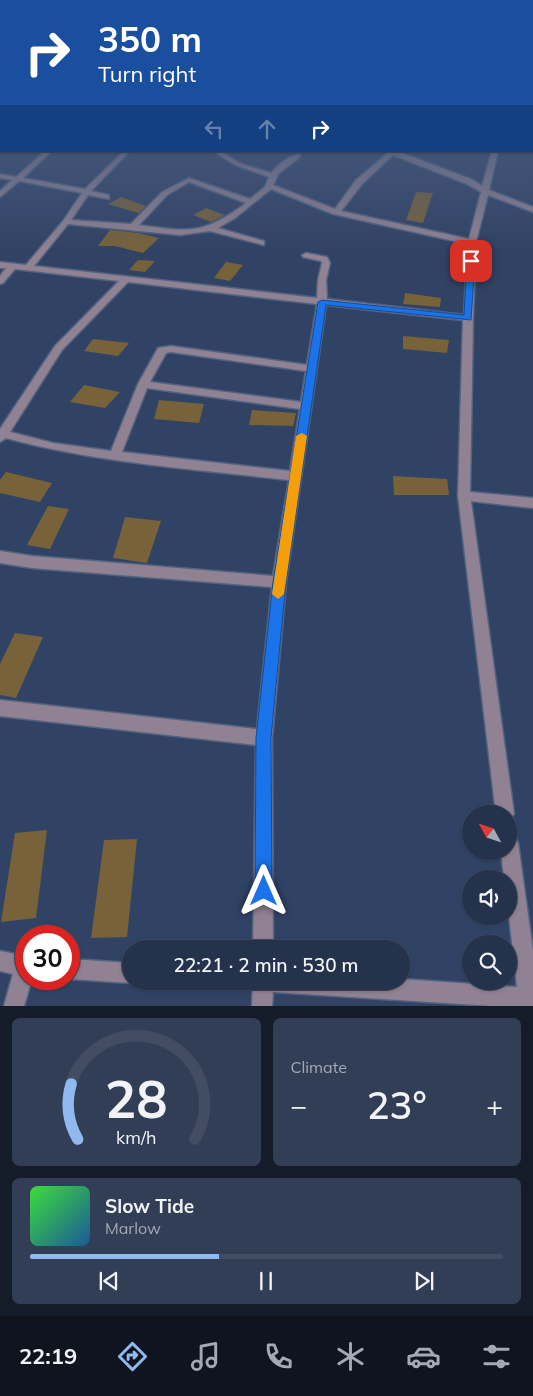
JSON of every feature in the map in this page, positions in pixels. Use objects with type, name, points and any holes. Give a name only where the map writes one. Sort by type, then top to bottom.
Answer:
[{"type":"street","points":[[0,196],[42,158]]},
{"type":"street","points":[[27,268],[66,222],[86,192],[120,158]]},
{"type":"street","points":[[227,158],[237,164],[272,176]]},
{"type":"street","points":[[212,229],[251,202],[269,186],[272,176],[295,158]]},
{"type":"street","points":[[336,212],[359,182],[385,158]]},
{"type":"street","points":[[407,158],[470,182],[484,191],[533,210]]},
{"type":"street","points":[[493,158],[472,242],[468,318],[464,496],[504,805]]},
{"type":"street","points":[[0,176],[106,197]]},
{"type":"street","points":[[133,227],[159,196],[167,190],[189,180],[251,202]]},
{"type":"street","points":[[269,186],[336,212],[472,242]]},
{"type":"street","points":[[66,222],[183,233],[212,229],[261,243]]},
{"type":"street","points":[[263,940],[264,738],[279,582],[322,302],[322,280],[326,264],[324,259],[306,255]]},
{"type":"street","points":[[0,266],[468,318]]},
{"type":"street","points":[[0,281],[12,267]]},
{"type":"street","points":[[125,280],[58,348],[1,435],[53,447],[115,456],[295,476]]},
{"type":"street","points":[[115,456],[143,384],[159,352],[166,348],[312,369]]},
{"type":"street","points":[[143,384],[306,406]]},
{"type":"street","points":[[464,496],[533,503]]},
{"type":"street","points":[[0,557],[42,563],[279,582]]},
{"type":"street","points":[[0,708],[264,738]]},
{"type":"street","points":[[378,990],[529,1002],[511,860]]},
{"type":"street","points":[[0,961],[15,964]]},
{"type":"street","points":[[80,970],[122,972]]},
{"type":"street","points":[[14,1006],[19,990]]},
{"type":"street","points":[[262,1006],[264,990]]},
{"type":"building","points":[[416,192],[433,193],[423,223],[406,220]]},
{"type":"building","points":[[121,197],[146,206],[139,213],[108,204]]},
{"type":"building","points":[[206,208],[225,215],[211,222],[193,215]]},
{"type":"building","points":[[110,230],[139,233],[159,238],[143,253],[115,246],[98,246]]},
{"type":"building","points":[[138,260],[155,261],[145,272],[129,270]]},
{"type":"building","points":[[226,262],[243,265],[230,281],[214,278]]},
{"type":"building","points":[[405,293],[441,298],[440,307],[403,304]]},
{"type":"building","points":[[403,336],[449,340],[447,353],[403,349]]},
{"type":"building","points":[[93,339],[129,343],[118,356],[84,351]]},
{"type":"building","points":[[84,385],[120,392],[105,408],[70,402]]},
{"type":"building","points":[[159,400],[204,404],[199,423],[154,419]]},
{"type":"building","points":[[252,410],[296,413],[293,426],[249,425]]},
{"type":"building","points":[[6,472],[52,483],[40,502],[0,493],[0,480]]},
{"type":"building","points":[[393,476],[447,479],[449,495],[394,495]]},
{"type":"building","points":[[48,506],[69,509],[50,549],[27,545]]},
{"type":"building","points":[[125,517],[161,521],[147,563],[113,558]]},
{"type":"building","points":[[15,633],[43,637],[16,698],[0,695],[0,664]]},
{"type":"building","points":[[47,830],[36,918],[1,922],[15,833]]},
{"type":"building","points":[[137,839],[127,937],[91,938],[104,840]]},
{"type":"slow traffic","points":[[278,594],[302,436]]},
{"type":"route","points":[[264,891],[264,738],[279,582],[322,302],[468,318],[471,261]]}]
